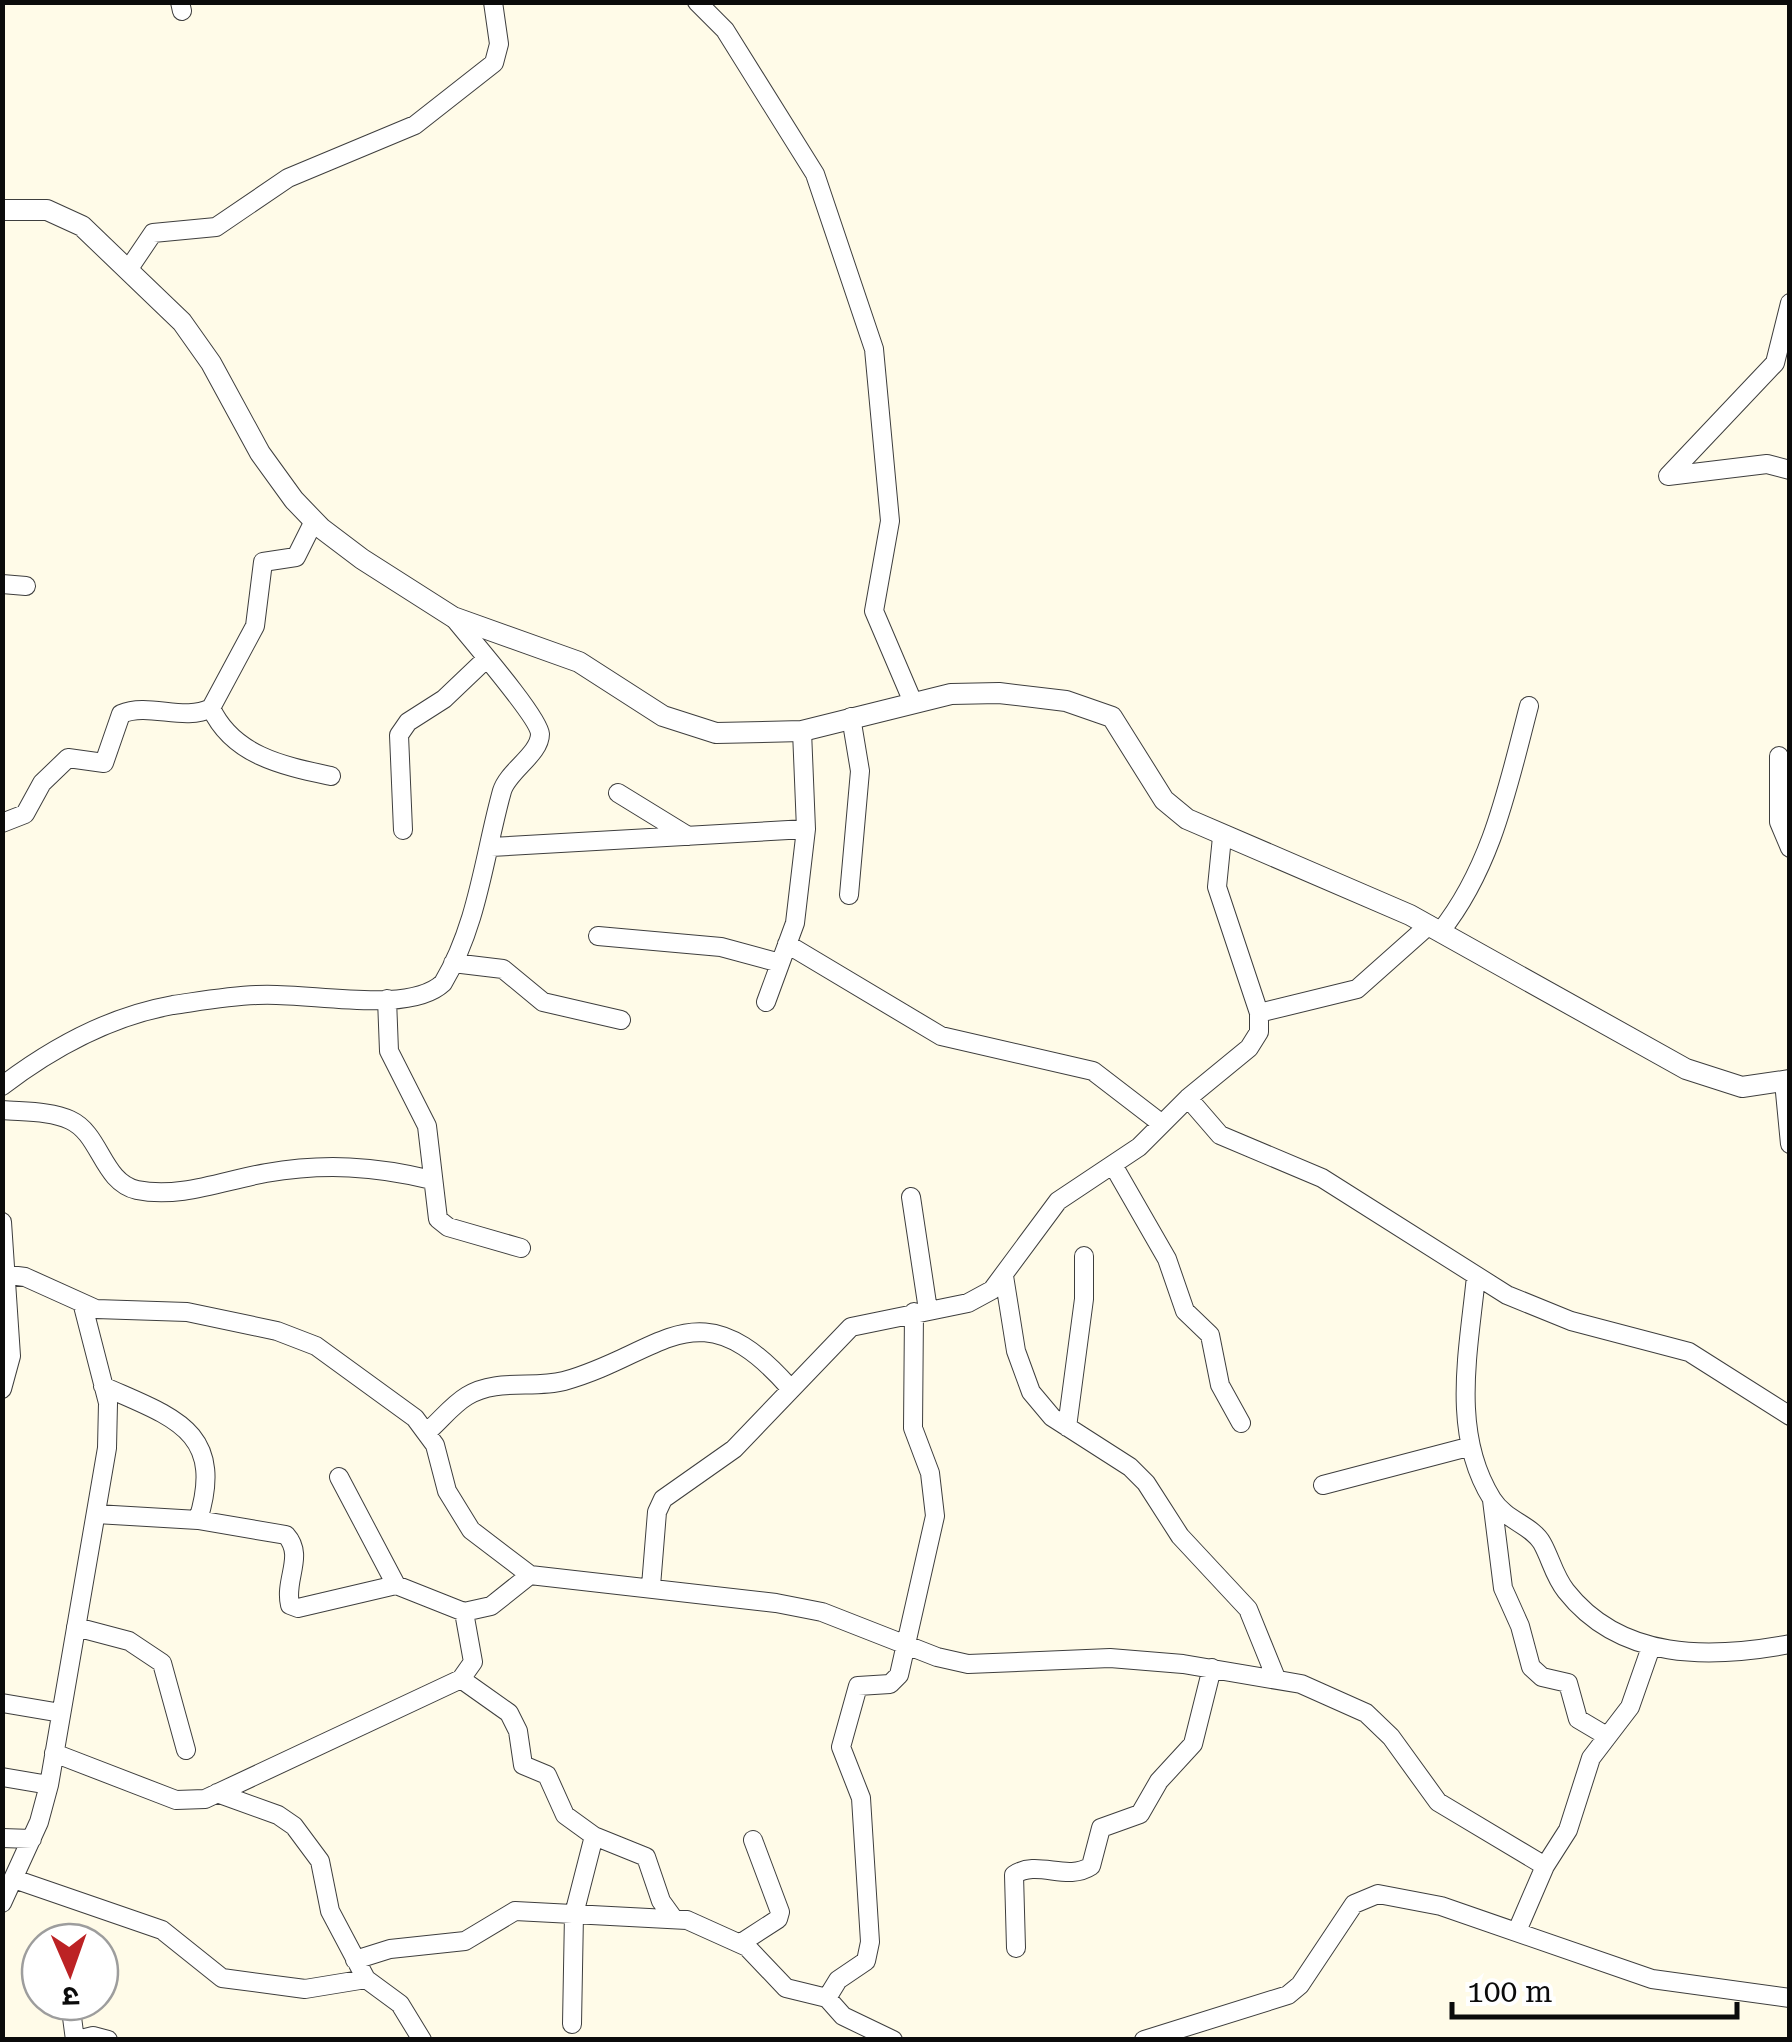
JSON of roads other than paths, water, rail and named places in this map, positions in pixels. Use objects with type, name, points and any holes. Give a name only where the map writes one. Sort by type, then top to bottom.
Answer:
[{"type":"street","points":[[128,270],[153,232],[216,226],[288,178],[416,125],[494,63],[499,44],[493,2]]},
{"type":"street","points":[[697,2],[725,30],[816,174],[874,349],[890,522],[874,611],[912,700]]},
{"type":"street","points":[[2,210],[47,210],[64,215],[128,270],[182,322],[272,473],[314,521],[362,559],[453,616],[579,662],[688,727],[716,733],[802,730],[912,700],[999,692],[1093,708],[1112,717],[1164,800],[1186,819],[1317,873],[1434,929],[1699,1075],[1742,1087],[1787,1081],[1790,1144]]},
{"type":"street","points":[[1790,303],[1775,363],[1668,476],[1767,464],[1790,470]]},
{"type":"street","points":[[2,823],[26,814],[42,782],[68,758],[104,763],[121,714],[152,710],[203,712],[211,708],[255,626],[264,562],[296,556],[314,521]]},
{"type":"street","points":[[2,584],[26,586]]},
{"type":"street","points":[[2,1086],[66,1043],[170,1006],[259,994],[388,998],[434,992],[454,963],[491,848],[505,783],[540,734],[530,714],[453,616]]},
{"type":"street","points":[[404,830],[399,735],[408,722],[444,699],[486,660]]},
{"type":"street","points":[[1260,1013],[1357,989],[1434,929],[1478,873],[1500,816],[1529,706]]},
{"type":"street","points":[[211,708],[222,729],[255,754],[279,765],[331,776]]},
{"type":"street","points":[[849,895],[860,771],[851,717]]},
{"type":"street","points":[[766,1002],[795,923],[806,830],[802,730]]},
{"type":"street","points":[[1779,756],[1779,822],[1790,848]]},
{"type":"street","points":[[618,793],[688,836]]},
{"type":"street","points":[[491,848],[806,830]]},
{"type":"street","points":[[651,1586],[657,1512],[663,1499],[674,1488],[722,1460],[851,1326],[982,1298],[1004,1276],[1058,1201],[1113,1166],[1249,1048],[1258,1032],[1260,1013],[1218,887],[1222,837]]},
{"type":"street","points":[[598,936],[669,939],[784,953],[941,1036],[1092,1072],[1162,1124]]},
{"type":"street","points":[[454,963],[503,969],[544,1002],[622,1020]]},
{"type":"street","points":[[388,998],[389,1051],[426,1126],[438,1218],[448,1227],[522,1248]]},
{"type":"street","points":[[1188,1098],[1220,1135],[1322,1178],[1476,1276],[1544,1312],[1689,1352],[1790,1416]]},
{"type":"street","points":[[2,1110],[68,1119],[81,1126],[122,1183],[142,1191],[194,1188],[322,1166],[382,1168],[432,1180]]},
{"type":"street","points":[[1113,1166],[1167,1258],[1185,1311],[1210,1336],[1220,1385],[1240,1423]]},
{"type":"street","points":[[826,1998],[838,1980],[866,1962],[870,1942],[862,1809],[841,1747],[842,1734],[853,1690],[864,1684],[896,1681],[935,1516],[930,1472],[913,1428],[921,1311],[912,1197]]},
{"type":"street","points":[[2,1222],[11,1356],[2,1390]]},
{"type":"street","points":[[1068,1427],[1084,1299],[1084,1256]]},
{"type":"street","points":[[5,1274],[25,1277],[83,1306],[112,1312],[187,1312],[298,1338],[415,1418],[427,1432],[448,1491],[470,1530],[530,1575],[651,1586],[822,1612],[937,1657],[986,1666],[1110,1658],[1212,1668],[1301,1684],[1366,1713],[1390,1737],[1438,1802],[1545,1866]]},
{"type":"street","points":[[1004,1276],[1024,1379],[1040,1405],[1146,1483],[1180,1536],[1248,1609],[1276,1678]]},
{"type":"street","points":[[1476,1276],[1467,1395],[1468,1447],[1492,1498],[1508,1519],[1538,1536],[1565,1590],[1614,1634],[1651,1647],[1726,1654],[1790,1644]]},
{"type":"street","points":[[2,1903],[32,1839],[48,1785],[107,1448],[103,1386],[83,1306]]},
{"type":"street","points":[[427,1432],[464,1397],[479,1390],[566,1380],[684,1332],[754,1350],[789,1387]]},
{"type":"street","points":[[103,1386],[175,1418],[199,1444],[208,1480],[198,1520]]},
{"type":"street","points":[[1323,1485],[1468,1447]]},
{"type":"street","points":[[339,1476],[396,1585]]},
{"type":"street","points":[[1492,1498],[1502,1588],[1520,1626],[1530,1668],[1542,1677],[1568,1684],[1578,1718],[1605,1735]]},
{"type":"street","points":[[96,1514],[198,1520],[286,1535],[296,1556],[287,1594],[290,1605],[298,1608],[396,1585],[464,1612],[491,1606],[530,1575]]},
{"type":"street","points":[[54,1753],[176,1800],[192,1802],[461,1679],[473,1662],[464,1612]]},
{"type":"street","points":[[76,1627],[129,1641],[162,1663],[186,1750]]},
{"type":"street","points":[[1516,1931],[1545,1866],[1564,1840],[1591,1758],[1630,1707],[1651,1647]]},
{"type":"street","points":[[1016,1948],[1014,1875],[1028,1869],[1079,1872],[1090,1866],[1102,1828],[1140,1814],[1159,1781],[1193,1744],[1212,1668]]},
{"type":"street","points":[[461,1679],[509,1712],[518,1732],[523,1765],[547,1775],[560,1810],[594,1836],[646,1856],[662,1901],[674,1919]]},
{"type":"street","points":[[2,1703],[61,1713]]},
{"type":"street","points":[[2,1777],[48,1785]]},
{"type":"street","points":[[216,1793],[278,1815],[294,1826],[320,1861],[330,1911],[366,1979],[400,2004],[422,2040]]},
{"type":"street","points":[[572,2024],[574,1914],[594,1836]]},
{"type":"street","points":[[2,1838],[32,1839]]},
{"type":"street","points":[[741,1943],[778,1919],[780,1912],[753,1840]]},
{"type":"street","points":[[14,1878],[162,1930],[222,1978],[306,1988],[366,1979]]},
{"type":"street","points":[[1144,2040],[1288,1995],[1300,1985],[1354,1904],[1366,1896],[1394,1894],[1516,1931],[1652,1979],[1790,1998]]},
{"type":"street","points":[[355,1960],[390,1949],[464,1941],[515,1911],[696,1922],[741,1943],[786,1988],[826,1998],[843,2016],[893,2040]]},
{"type":"street","points":[[76,2040],[93,2036],[108,2040]]}]
